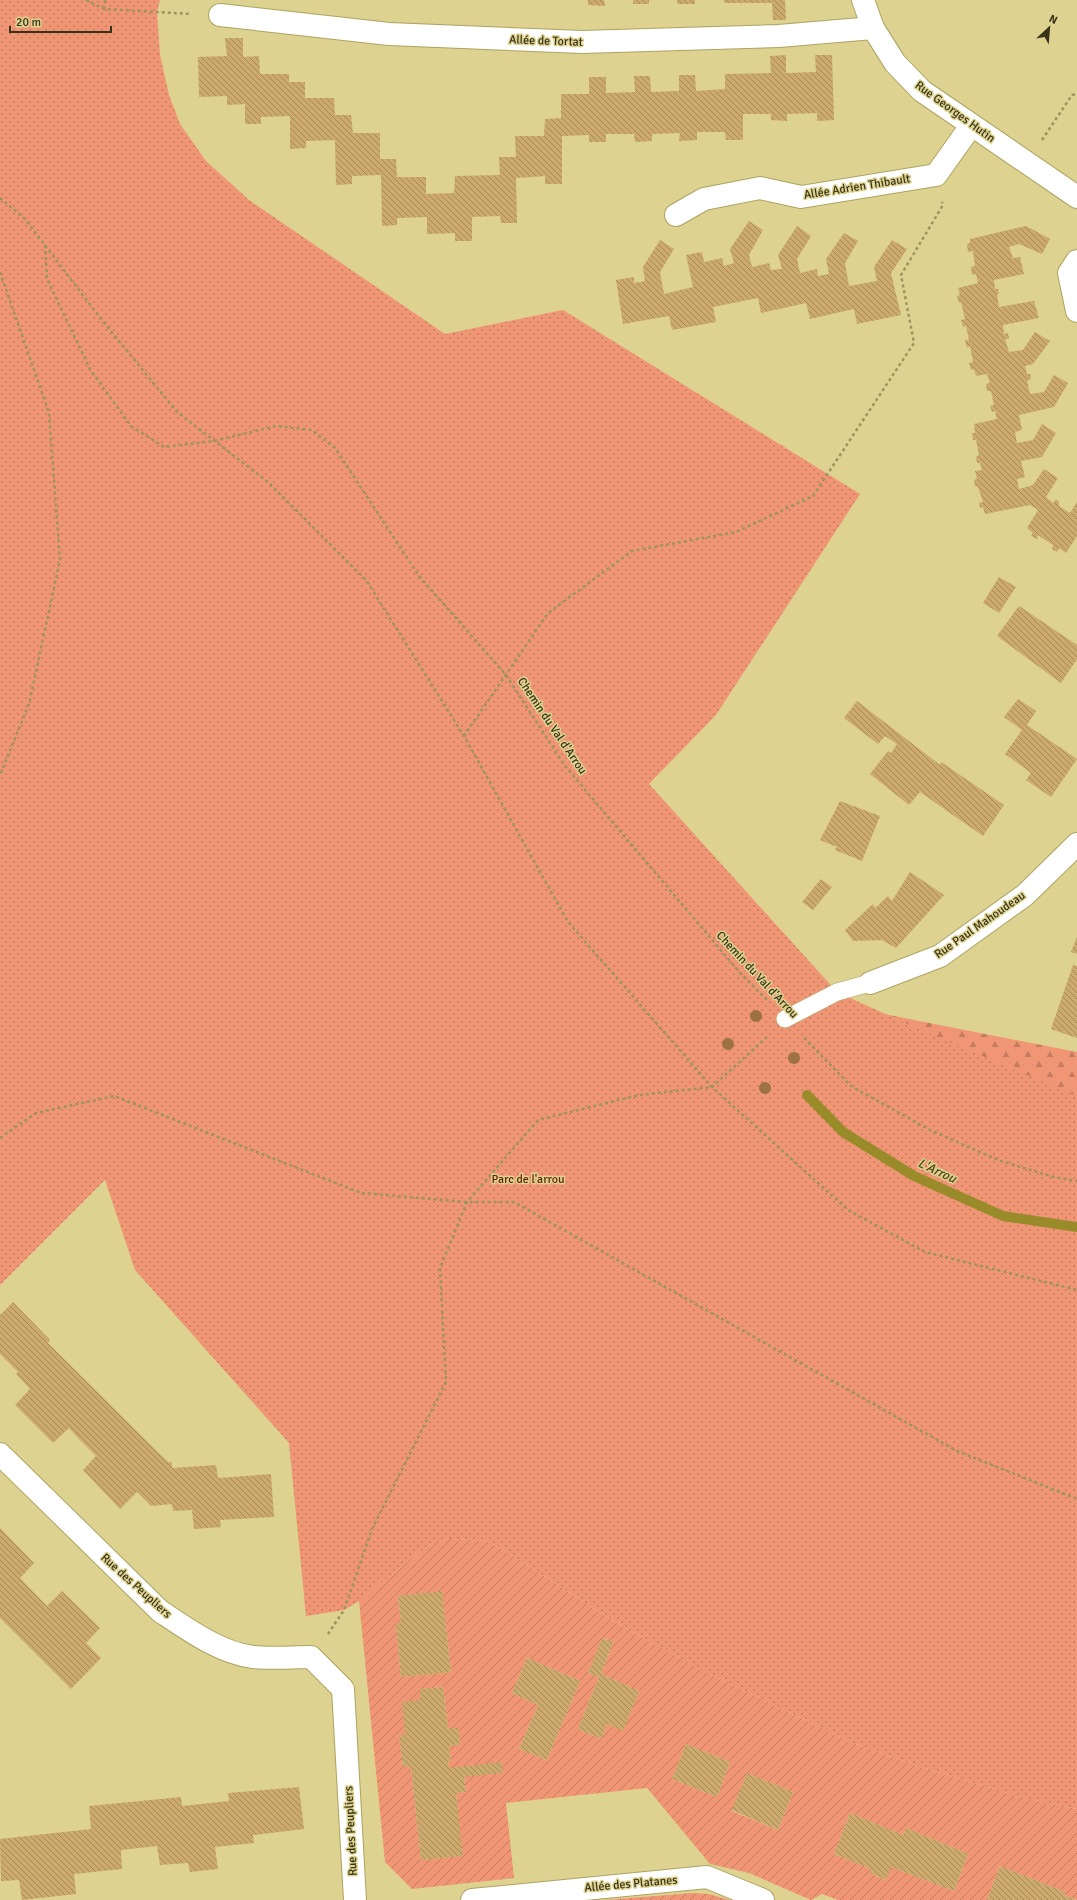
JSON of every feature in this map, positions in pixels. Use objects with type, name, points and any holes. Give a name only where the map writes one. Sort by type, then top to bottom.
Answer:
[{"type":"street","name":"Rue Georges Hutin","points":[[863,0],[873,28],[895,63],[922,91],[971,126],[1077,197]]},
{"type":"street","name":"Allée de Tortat","points":[[220,15],[389,34],[582,42],[779,36],[873,28]]},
{"type":"street","points":[[936,175],[971,126]]},
{"type":"street","name":"Allée Adrien Thibault","points":[[676,215],[704,198],[760,188],[802,197],[936,175]]},
{"type":"street","points":[[1077,261],[1069,274],[1077,311]]},
{"type":"street","name":"Rue Paul Mahoudeau","points":[[870,983],[940,956],[1024,895],[1077,844]]},
{"type":"street","name":"Rue des Peupliers","points":[[0,1454],[154,1606],[191,1632],[222,1648],[252,1656],[311,1657],[343,1689],[355,1900]]},
{"type":"street","name":"Allée des Platanes","points":[[472,1900],[707,1877],[763,1900]]},
{"type":"lane","points":[[785,1019],[837,992],[870,983]]},
{"type":"path","points":[[86,0],[104,9],[220,15]]},
{"type":"path","points":[[104,0],[104,9]]},
{"type":"path","points":[[1026,163],[1072,95],[1077,94]]},
{"type":"path","points":[[464,736],[548,613],[632,551],[736,532],[814,496],[914,343],[901,275],[943,205],[936,175]]},
{"type":"path","points":[[0,198],[26,219],[101,319],[177,412],[268,482],[366,580],[464,736],[568,922],[712,1087],[842,1205],[855,1214],[925,1252],[1077,1290]]},
{"type":"path","name":"Chemin du Val d'Arrou","points":[[45,244],[47,279],[91,371],[130,426],[164,447],[214,441],[276,426],[312,430],[335,448],[420,576],[506,675],[565,766],[742,974],[851,1086],[930,1130],[998,1160],[1053,1177],[1077,1181]]},
{"type":"path","points":[[0,272],[49,413],[60,560],[29,704],[0,775]]},
{"type":"path","points":[[311,1657],[344,1610],[372,1529],[446,1382],[440,1268],[467,1202],[538,1120],[639,1094],[712,1087],[785,1019]]},
{"type":"path","points":[[0,1138],[36,1113],[114,1096],[361,1193],[467,1202],[514,1202],[957,1451],[1077,1500]]},
{"type":"green space","name":"Parc de l'arrou","points":[[0,0],[160,0],[157,12],[160,55],[169,95],[180,124],[206,161],[249,200],[445,334],[563,310],[860,494],[716,715],[649,784],[837,992],[916,1028],[1077,1096],[1077,1809],[1025,1798],[929,1770],[850,1742],[696,1667],[620,1625],[491,1542],[449,1539],[433,1543],[408,1561],[359,1601],[344,1610],[306,1616],[289,1443],[135,1270],[105,1180],[0,1285]]},
{"type":"green space","points":[[884,1014],[1077,1052],[1077,1174]]},
{"type":"green space","points":[[449,1539],[491,1542],[620,1625],[696,1667],[850,1742],[929,1770],[1025,1798],[1077,1809],[1077,1900],[1064,1895],[1065,1892],[1000,1866],[987,1900],[838,1900],[822,1894],[811,1900],[749,1873],[710,1864],[647,1788],[506,1803],[514,1878],[412,1889],[385,1862],[359,1601],[408,1561],[433,1543]],"holes":[[[442,1592],[451,1672],[401,1677],[396,1624],[401,1623],[398,1596]],[[603,1638],[613,1642],[601,1674],[639,1691],[623,1730],[607,1724],[601,1739],[578,1729],[599,1677],[588,1673]],[[527,1658],[580,1681],[547,1760],[519,1749],[538,1705],[512,1693]],[[443,1687],[448,1728],[458,1728],[460,1745],[449,1746],[451,1761],[448,1762],[449,1768],[464,1777],[466,1792],[456,1793],[462,1856],[421,1860],[411,1767],[403,1767],[399,1735],[405,1735],[420,1700],[420,1689]],[[686,1744],[730,1762],[717,1797],[672,1779]],[[747,1773],[793,1792],[778,1830],[732,1811]],[[850,1813],[903,1835],[906,1828],[968,1854],[954,1891],[891,1867],[885,1880],[870,1873],[871,1869],[834,1854]]]},
{"type":"green space","points":[[692,1893],[709,1894],[729,1900],[606,1900]]},
{"type":"building","points":[[588,0],[604,0],[605,6],[588,5]]},
{"type":"building","points":[[633,0],[649,0],[649,4],[633,4]]},
{"type":"building","points":[[677,0],[695,0],[695,4],[677,4]]},
{"type":"building","points":[[724,0],[785,0],[786,20],[773,20],[772,3],[724,3]]},
{"type":"building","points":[[225,38],[243,38],[243,57],[259,56],[260,74],[289,74],[289,82],[305,82],[305,98],[334,98],[335,115],[351,115],[353,133],[380,133],[380,159],[396,159],[397,177],[426,177],[426,194],[454,193],[455,176],[500,175],[499,157],[516,157],[515,136],[544,136],[545,119],[561,118],[561,94],[589,94],[589,77],[606,77],[606,93],[635,92],[634,76],[650,76],[651,92],[679,91],[679,75],[695,75],[696,91],[725,89],[725,74],[771,73],[770,56],[786,55],[786,73],[816,72],[815,55],[832,55],[834,120],[817,121],[817,113],[787,114],[787,121],[771,120],[771,114],[743,114],[743,140],[726,140],[725,132],[697,132],[697,140],[679,141],[680,133],[652,134],[652,141],[635,142],[634,134],[606,134],[606,142],[589,142],[589,135],[562,136],[562,184],[545,184],[545,176],[516,178],[517,223],[501,223],[500,216],[472,217],[472,241],[455,241],[455,233],[427,234],[427,217],[397,218],[397,225],[382,226],[381,175],[352,176],[352,184],[336,185],[335,140],[306,141],[306,148],[290,149],[290,116],[261,117],[261,124],[245,124],[245,104],[227,105],[227,96],[199,97],[198,57],[227,56]]},
{"type":"building","points":[[749,221],[763,230],[749,255],[752,267],[769,263],[771,270],[782,269],[778,255],[797,226],[811,236],[797,259],[800,273],[817,269],[818,276],[829,274],[826,259],[844,233],[858,241],[845,263],[849,286],[877,281],[874,267],[892,240],[907,249],[891,273],[901,315],[857,324],[854,309],[810,319],[806,303],[761,313],[758,298],[713,307],[716,322],[672,330],[669,316],[623,324],[616,280],[634,277],[634,283],[645,281],[643,267],[660,240],[674,249],[660,272],[664,294],[693,287],[686,255],[702,252],[704,262],[722,258],[724,266],[734,263],[730,249]]},
{"type":"building","points":[[1026,226],[1050,239],[1042,254],[1019,244],[1009,247],[1013,258],[1020,257],[1024,274],[994,280],[995,289],[998,289],[999,294],[997,294],[999,307],[1034,301],[1039,318],[1003,325],[1004,334],[1008,333],[1009,339],[1005,339],[1009,352],[1023,350],[1035,332],[1050,341],[1033,364],[1025,366],[1027,374],[1030,374],[1031,379],[1027,381],[1030,394],[1044,392],[1054,375],[1068,383],[1054,407],[1019,415],[1022,430],[1015,432],[1017,443],[1033,440],[1042,424],[1056,433],[1042,457],[1021,461],[1025,477],[1017,479],[1019,489],[1033,485],[1044,469],[1058,478],[1046,497],[1053,503],[1056,499],[1059,502],[1059,506],[1070,513],[1077,502],[1077,536],[1066,553],[1059,548],[1057,552],[1052,549],[1053,545],[1038,535],[1037,539],[1031,536],[1033,533],[1027,528],[1038,510],[1030,505],[985,514],[983,507],[980,508],[979,503],[983,502],[978,487],[975,486],[974,480],[977,479],[975,471],[982,470],[980,463],[977,463],[976,457],[979,455],[976,440],[973,440],[972,433],[975,433],[974,424],[997,419],[995,411],[992,412],[990,406],[994,405],[991,391],[987,391],[986,384],[990,383],[987,374],[976,376],[974,369],[971,370],[969,363],[973,362],[970,346],[967,348],[965,340],[969,340],[966,326],[963,327],[961,320],[965,319],[961,302],[959,303],[957,296],[960,295],[958,288],[978,283],[976,274],[972,275],[971,267],[975,266],[973,251],[968,252],[967,244],[970,243],[970,239]]},
{"type":"building","points":[[999,577],[1016,587],[999,613],[983,603]]},
{"type":"building","points":[[1019,606],[1077,645],[1077,659],[1061,683],[997,636]]},
{"type":"building","points":[[1018,699],[1036,711],[1027,725],[1077,759],[1051,797],[1026,780],[1031,773],[1005,754],[1022,730],[1004,717]]},
{"type":"building","points":[[857,701],[940,765],[941,762],[1004,805],[983,836],[920,792],[909,805],[870,774],[888,751],[891,753],[897,744],[885,736],[878,744],[844,718]]},
{"type":"building","points":[[840,801],[880,816],[862,861],[835,850],[837,847],[820,840]]},
{"type":"building","points":[[910,872],[944,895],[896,948],[882,940],[853,941],[845,930],[873,904],[875,908],[888,896],[892,901]]},
{"type":"building","points":[[821,879],[832,887],[813,910],[802,902]]},
{"type":"building","points":[[1077,937],[1077,954],[1071,952]]},
{"type":"building","points":[[1073,965],[1077,966],[1077,1038],[1051,1029]]},
{"type":"building","points":[[13,1302],[50,1340],[48,1343],[168,1462],[172,1462],[172,1468],[216,1465],[218,1478],[271,1474],[274,1517],[220,1520],[221,1527],[194,1529],[192,1510],[173,1511],[172,1504],[151,1506],[137,1492],[120,1509],[83,1470],[96,1456],[69,1428],[53,1443],[15,1405],[30,1389],[16,1374],[18,1372],[0,1354],[0,1315]]},
{"type":"building","points":[[0,1528],[34,1563],[20,1578],[47,1606],[62,1591],[100,1628],[86,1643],[101,1658],[71,1689],[0,1618]]},
{"type":"building","points":[[442,1591],[451,1672],[401,1677],[396,1624],[401,1623],[398,1596]]},
{"type":"building","points":[[602,1638],[613,1642],[601,1674],[639,1691],[623,1731],[607,1724],[601,1739],[578,1729],[599,1677],[588,1673]]},
{"type":"building","points":[[527,1658],[580,1681],[547,1760],[519,1749],[538,1705],[512,1693]]},
{"type":"building","points":[[443,1687],[448,1728],[458,1728],[460,1745],[449,1746],[451,1761],[448,1762],[449,1768],[502,1762],[503,1773],[464,1777],[466,1792],[456,1793],[463,1856],[421,1860],[411,1767],[403,1767],[399,1735],[405,1735],[402,1702],[420,1700],[420,1689]]},
{"type":"building","points":[[686,1744],[730,1762],[717,1797],[672,1779]]},
{"type":"building","points":[[747,1773],[793,1792],[778,1830],[732,1810]]},
{"type":"building","points":[[299,1787],[304,1829],[253,1835],[254,1843],[215,1847],[218,1869],[190,1872],[188,1863],[160,1865],[157,1846],[121,1850],[122,1869],[74,1874],[76,1894],[22,1900],[19,1880],[1,1881],[0,1839],[91,1829],[89,1806],[181,1797],[182,1806],[229,1801],[228,1793]]},
{"type":"building","points":[[850,1813],[903,1835],[906,1828],[968,1854],[954,1891],[891,1867],[886,1880],[870,1873],[871,1869],[834,1854]]},
{"type":"building","points":[[1000,1866],[1065,1892],[1064,1895],[1076,1900],[987,1900]]},
{"type":"waterway","name":"L'Arrou","points":[[807,1095],[843,1132],[914,1176],[1003,1216],[1077,1227]]}]
